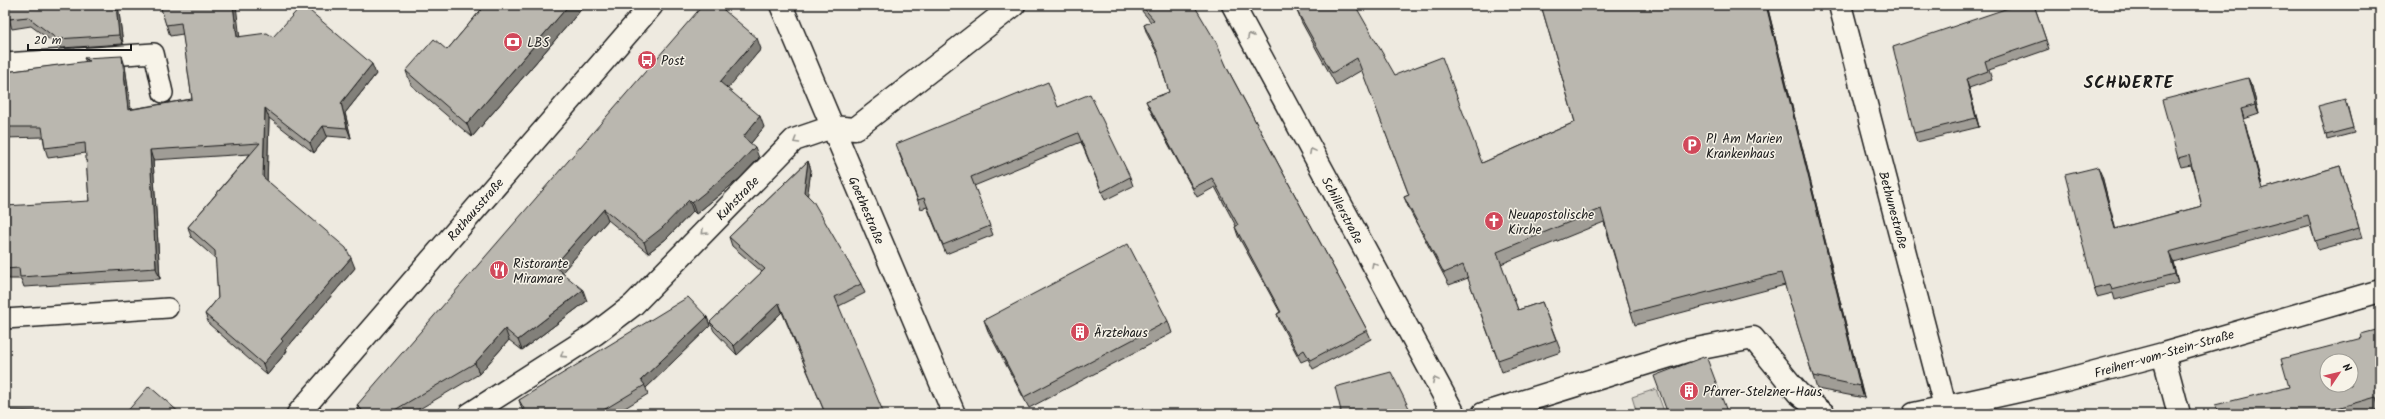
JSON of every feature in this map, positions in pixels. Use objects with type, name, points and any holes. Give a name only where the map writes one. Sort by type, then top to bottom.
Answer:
[{"type":"street","name":"Rathausstraße","points":[[300,413],[652,5]]},
{"type":"street","name":"Goethestraße","points":[[781,5],[954,414]]},
{"type":"street","name":"Kuhstraße","points":[[470,414],[596,334],[634,305],[794,140],[832,127],[855,129],[1014,5]]},
{"type":"street","name":"Schillerstraße","points":[[1233,5],[1454,414]]},
{"type":"street","name":"Bethunestraße","points":[[1840,5],[1946,411]]},
{"type":"street","name":"Freiherr-vom-Stein-Straße","points":[[1914,414],[1946,411],[2050,384],[2163,354],[2380,291]]},
{"type":"street","points":[[1483,414],[1686,351],[1753,338],[1798,394],[1824,414]]},
{"type":"street","points":[[2163,354],[2179,414]]},
{"type":"lane","points":[[5,64],[154,54],[163,93]]},
{"type":"lane","points":[[5,319],[168,308]]},
{"type":"shaded area","points":[[1656,389],[1665,414],[1637,414],[1632,397]]},
{"type":"building","points":[[7,5],[116,5],[119,35],[57,39],[28,17],[9,19]]},
{"type":"building","points":[[160,5],[233,5],[237,37],[267,33],[273,37],[303,5],[372,64],[341,103],[347,128],[323,126],[310,143],[265,108],[263,177],[346,248],[351,258],[281,339],[283,341],[263,364],[205,314],[218,298],[215,251],[188,227],[260,143],[150,150],[156,268],[20,277],[19,268],[5,269],[5,206],[89,201],[85,143],[45,148],[42,127],[5,127],[5,72],[89,61],[84,58],[122,56],[128,110],[192,99],[181,23],[166,25]]},
{"type":"building","points":[[485,5],[569,5],[467,124],[406,71],[434,39],[447,50]]},
{"type":"building","points":[[703,5],[718,5],[757,38],[720,82],[760,116],[743,137],[755,147],[735,168],[692,203],[689,200],[662,228],[644,242],[604,209],[554,266],[583,290],[518,340],[505,329],[475,363],[388,414],[366,414],[357,405]]},
{"type":"building","points":[[1141,5],[1194,5],[1216,42],[1228,70],[1367,330],[1310,360],[1304,350],[1298,354],[1277,314],[1281,312],[1235,227],[1238,225],[1212,178],[1193,188],[1146,101],[1169,92],[1157,51],[1144,25],[1154,20]]},
{"type":"building","name":"P1 Am Marien Krankenhaus","points":[[1308,5],[1355,5],[1395,75],[1442,57],[1482,163],[1575,122],[1541,5],[1766,5],[1860,386],[1813,376],[1781,273],[1631,312],[1601,209],[1497,252],[1518,310],[1542,302],[1556,340],[1498,360],[1463,265],[1444,273],[1404,197],[1409,195],[1357,58],[1332,73],[1297,11]]},
{"type":"building","points":[[2017,5],[2034,5],[2046,40],[1985,61],[1988,71],[1966,79],[1976,118],[1914,133],[1893,47]]},
{"type":"building","points":[[2248,78],[2255,105],[2241,109],[2262,189],[2340,166],[2359,228],[2315,241],[2308,215],[2169,252],[2175,274],[2112,290],[2110,284],[2094,288],[2065,175],[2098,167],[2115,229],[2202,206],[2189,155],[2178,158],[2162,100]]},
{"type":"building","points":[[1048,82],[1058,107],[1090,94],[1130,177],[1102,192],[1078,133],[971,177],[990,226],[943,245],[924,198],[918,200],[896,144]]},
{"type":"building","points":[[2345,99],[2353,128],[2326,135],[2318,106]]},
{"type":"building","points":[[808,161],[804,192],[813,201],[861,284],[835,297],[884,414],[822,414],[825,413],[779,303],[734,346],[710,322],[765,269],[729,237]]},
{"type":"building","name":"Ärztehaus","points":[[1128,244],[1168,321],[1024,397],[984,320]]},
{"type":"building","points":[[688,297],[707,317],[641,380],[645,385],[597,414],[527,414],[519,400]]},
{"type":"building","points":[[2380,329],[2380,407],[2376,397],[2316,414],[2218,414],[2215,405],[2289,387],[2281,359],[2362,338],[2361,334]]},
{"type":"building","name":"Pfarrer-Stelzner-Haus","points":[[1706,356],[1728,414],[1668,414],[1654,376]]},
{"type":"building","points":[[1391,372],[1412,414],[1327,414],[1341,411],[1335,387]]},
{"type":"building","points":[[149,386],[181,414],[125,414]]},
{"type":"building","points":[[5,410],[44,411],[44,414],[5,414]]},
{"type":"place","name":"LBS","points":[[513,42]]},
{"type":"place","name":"Post","points":[[647,60]]},
{"type":"place","name":"P1 Am Marien Krankenhaus","points":[[1692,145]]},
{"type":"place","name":"Neuapostolische Kirche","points":[[1494,221]]},
{"type":"place","name":"Ristorante Miramare","points":[[499,270]]},
{"type":"place","name":"Ärztehaus","points":[[1080,332]]},
{"type":"place","name":"Pfarrer-Stelzner-Haus","points":[[1689,391]]},
{"type":"district","name":"SCHWERTE","points":[[2129,82]]}]
